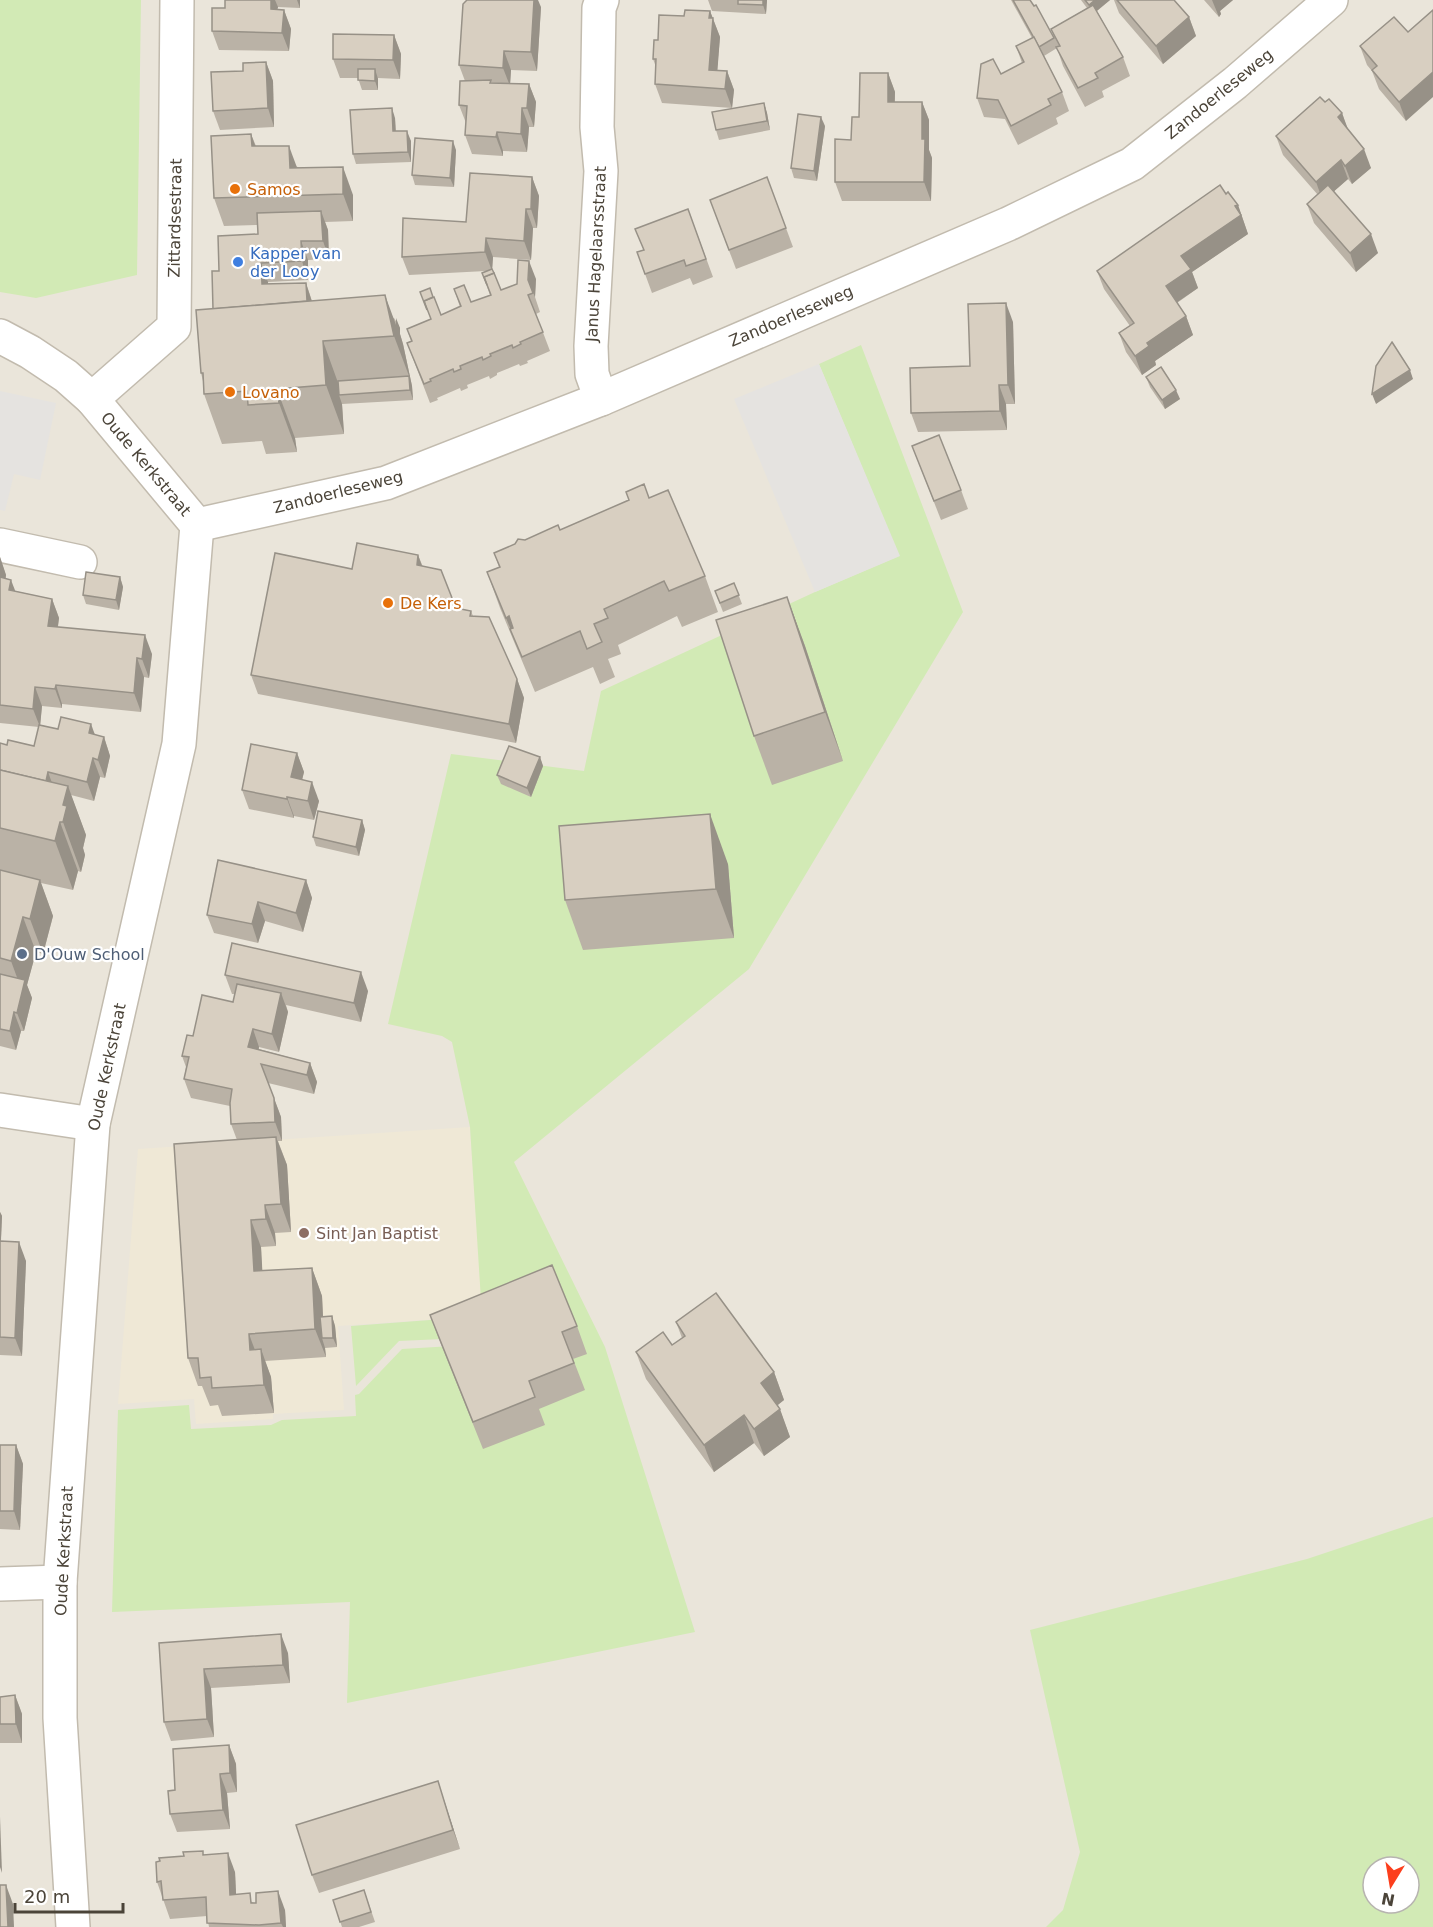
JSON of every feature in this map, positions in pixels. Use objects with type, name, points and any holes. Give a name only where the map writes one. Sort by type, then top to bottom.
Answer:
[{"type":"street","name":"Zittardsestraat","points":[[92,399],[174,327],[177,0]]},
{"type":"street","name":"Janus Hagelaarsstraat","points":[[601,399],[592,374],[591,346],[601,171],[597,127],[599,8],[602,0]]},
{"type":"street","name":"Zandoerleseweg","points":[[197,525],[386,483],[601,399],[1008,224],[1132,164],[1235,83],[1331,0]]},
{"type":"street","name":"Oude Kerkstraat","points":[[0,336],[30,351],[92,399],[197,525],[179,744],[93,1124],[60,1582],[60,1718],[73,1927]]},
{"type":"street","points":[[0,545],[80,562]]},
{"type":"street","points":[[0,1110],[93,1124]]},
{"type":"street","points":[[0,1584],[60,1582]]},
{"type":"shaded area","points":[[0,0],[1433,0],[1433,1927],[0,1927]]},
{"type":"shaded area","points":[[819,364],[900,556],[815,592],[734,399]]},
{"type":"shaded area","points":[[0,391],[56,403],[40,480],[14,474],[5,511],[0,510]]},
{"type":"shaded area","name":"Sint Jan Baptist","points":[[470,1127],[483,1316],[338,1326],[344,1410],[273,1414],[273,1419],[196,1424],[194,1399],[118,1404],[138,1149]]},
{"type":"green space","points":[[0,0],[141,0],[137,275],[36,298],[0,292]]},
{"type":"green space","points":[[861,345],[963,612],[749,969],[514,1162],[605,1347],[695,1632],[347,1703],[350,1602],[112,1612],[118,1410],[189,1405],[191,1429],[271,1425],[282,1420],[356,1416],[355,1395],[359,1394],[402,1349],[486,1344],[486,1337],[399,1341],[356,1386],[351,1326],[482,1316],[470,1127],[452,1042],[442,1036],[388,1024],[451,754],[584,771],[601,691],[815,592],[899,556],[819,364]]},
{"type":"green space","points":[[1433,1517],[1433,1927],[1046,1927],[1063,1910],[1080,1852],[1030,1630],[1307,1559]]},
{"type":"building","points":[[225,0],[271,0],[271,9],[284,10],[282,33],[212,31],[212,8],[225,8]]},
{"type":"building","points":[[467,0],[534,0],[531,52],[504,51],[503,68],[459,65],[463,4]]},
{"type":"building","points":[[738,0],[763,0],[763,5],[738,4]]},
{"type":"building","points":[[1013,0],[1030,0],[1034,6],[1036,5],[1054,38],[1039,47]]},
{"type":"building","points":[[1085,0],[1095,0],[1089,5]]},
{"type":"building","points":[[1117,0],[1174,0],[1189,17],[1156,46]]},
{"type":"building","points":[[1093,5],[1123,57],[1095,73],[1098,78],[1078,88],[1056,47],[1060,46],[1051,29]]},
{"type":"building","points":[[685,10],[710,11],[709,18],[713,18],[709,70],[727,71],[725,89],[655,84],[654,40],[658,40],[659,15],[684,16]]},
{"type":"building","points":[[1433,10],[1433,72],[1399,102],[1372,70],[1377,66],[1360,46],[1394,17],[1408,32]]},
{"type":"building","points":[[333,34],[394,35],[393,60],[333,59]]},
{"type":"building","points":[[1034,37],[1062,92],[1048,99],[1051,105],[1011,126],[998,100],[977,98],[981,64],[993,59],[1001,74],[1024,62],[1016,46]]},
{"type":"building","points":[[266,62],[268,108],[213,111],[211,72],[243,71],[243,63]]},
{"type":"building","points":[[358,69],[375,69],[375,81],[358,80]]},
{"type":"building","points":[[860,73],[888,73],[888,102],[922,102],[922,139],[925,139],[924,182],[835,182],[835,139],[851,140],[852,117],[859,117]]},
{"type":"building","points":[[491,80],[490,83],[529,84],[527,108],[522,108],[521,134],[497,132],[496,137],[465,135],[467,106],[459,105],[460,81]]},
{"type":"building","points":[[1320,97],[1325,102],[1329,99],[1342,113],[1338,117],[1364,149],[1345,166],[1341,160],[1316,182],[1276,136]]},
{"type":"building","points":[[764,103],[767,121],[716,130],[712,112]]},
{"type":"building","points":[[392,108],[393,131],[407,131],[408,152],[353,154],[350,110]]},
{"type":"building","points":[[798,114],[821,117],[814,171],[791,168]]},
{"type":"building","points":[[251,134],[252,146],[289,146],[290,168],[343,167],[343,194],[214,198],[211,136]]},
{"type":"building","points":[[415,138],[453,141],[450,178],[412,175]]},
{"type":"building","points":[[470,173],[532,177],[531,209],[526,209],[524,241],[486,238],[485,252],[402,257],[403,218],[466,222]]},
{"type":"building","points":[[767,177],[786,228],[729,250],[710,200]]},
{"type":"building","points":[[1220,185],[1238,205],[1235,206],[1241,215],[1181,256],[1191,269],[1166,286],[1186,316],[1147,343],[1149,346],[1135,356],[1119,333],[1134,323],[1097,271]]},
{"type":"building","points":[[1328,185],[1371,234],[1350,253],[1307,204]]},
{"type":"building","points":[[688,209],[706,259],[686,266],[684,260],[645,274],[637,252],[644,250],[635,229]]},
{"type":"building","points":[[321,211],[323,241],[301,241],[302,261],[261,263],[262,284],[306,283],[307,301],[213,309],[212,271],[219,271],[218,236],[258,234],[257,213]]},
{"type":"building","points":[[518,260],[529,261],[528,280],[533,293],[528,295],[543,332],[520,342],[521,344],[513,348],[512,345],[490,354],[491,356],[483,360],[482,357],[460,366],[461,369],[454,372],[453,369],[424,384],[407,343],[412,341],[407,329],[431,319],[424,301],[434,297],[441,315],[461,306],[454,289],[464,285],[471,302],[491,295],[484,277],[494,273],[501,290],[517,284]]},
{"type":"building","points":[[492,269],[494,273],[484,277],[487,285],[482,273]]},
{"type":"building","points":[[430,288],[433,297],[424,301],[427,310],[420,292]]},
{"type":"building","points":[[385,295],[394,336],[323,341],[326,385],[277,389],[279,403],[248,405],[247,391],[204,394],[196,310]]},
{"type":"building","points":[[1006,303],[1008,385],[999,385],[1000,411],[911,413],[910,368],[970,366],[968,304]]},
{"type":"building","points":[[1392,342],[1410,370],[1372,394],[1376,366]]},
{"type":"building","points":[[1161,367],[1176,390],[1162,400],[1146,377]]},
{"type":"building","points":[[409,376],[410,390],[339,395],[338,381]]},
{"type":"building","points":[[939,435],[961,490],[934,501],[912,446]]},
{"type":"building","points":[[644,484],[649,498],[668,490],[705,576],[669,591],[664,581],[604,609],[608,618],[594,624],[602,642],[587,649],[580,631],[522,657],[510,629],[513,628],[509,616],[506,618],[487,572],[500,567],[494,553],[515,544],[518,539],[525,540],[558,525],[560,530],[629,500],[626,492]]},
{"type":"building","points":[[357,543],[418,555],[417,565],[441,570],[456,608],[471,611],[470,616],[489,617],[517,679],[509,724],[251,675],[275,553],[352,569]]},
{"type":"building","points":[[86,572],[120,577],[116,600],[83,595]]},
{"type":"building","points":[[0,577],[11,580],[9,590],[52,599],[48,626],[145,635],[142,659],[137,658],[134,693],[56,685],[55,689],[35,687],[33,709],[0,705]]},
{"type":"building","points":[[734,583],[739,595],[720,603],[715,591]]},
{"type":"building","points":[[787,597],[825,712],[754,736],[716,620]]},
{"type":"building","points":[[61,717],[91,724],[89,733],[104,737],[98,760],[93,758],[87,782],[48,772],[46,781],[0,770],[0,743],[7,745],[8,740],[34,746],[39,725],[58,729]]},
{"type":"building","points":[[251,744],[297,753],[291,777],[312,782],[308,801],[242,790]]},
{"type":"building","points":[[509,746],[540,757],[527,788],[497,775]]},
{"type":"building","points":[[0,770],[68,786],[63,805],[67,806],[55,841],[0,828]]},
{"type":"building","points":[[318,811],[362,820],[356,847],[313,837]]},
{"type":"building","points":[[710,814],[716,889],[565,900],[559,826]]},
{"type":"building","points":[[218,860],[306,880],[296,913],[258,902],[252,924],[207,915]]},
{"type":"building","points":[[0,870],[40,880],[30,919],[23,917],[11,961],[0,958]]},
{"type":"building","points":[[232,943],[361,972],[354,1003],[225,975]]},
{"type":"building","points":[[0,974],[25,980],[10,1031],[0,1029]]},
{"type":"building","points":[[237,984],[281,993],[272,1034],[253,1029],[248,1047],[310,1063],[307,1075],[261,1064],[274,1098],[275,1122],[231,1124],[232,1089],[184,1079],[189,1057],[182,1056],[187,1035],[193,1036],[202,995],[233,1002]]},
{"type":"building","points":[[276,1137],[281,1204],[265,1205],[266,1219],[251,1220],[254,1271],[312,1268],[315,1329],[249,1334],[250,1350],[261,1349],[264,1385],[212,1388],[211,1377],[200,1378],[198,1358],[188,1358],[174,1144]]},
{"type":"building","points":[[0,1241],[19,1242],[15,1338],[0,1337]]},
{"type":"building","points":[[552,1265],[577,1326],[562,1332],[574,1363],[529,1381],[535,1397],[473,1422],[430,1315]]},
{"type":"building","points":[[716,1293],[774,1372],[761,1383],[780,1409],[754,1429],[744,1415],[704,1445],[636,1352],[663,1332],[672,1345],[685,1336],[676,1322]]},
{"type":"building","points":[[332,1316],[333,1338],[322,1338],[320,1317]]},
{"type":"building","points":[[0,1445],[16,1445],[14,1511],[0,1511]]},
{"type":"building","points":[[281,1634],[283,1665],[204,1669],[207,1719],[164,1722],[159,1643]]},
{"type":"building","points":[[15,1695],[16,1724],[0,1724],[0,1697]]},
{"type":"building","points":[[229,1745],[230,1773],[220,1774],[223,1810],[170,1814],[168,1791],[175,1790],[173,1749]]},
{"type":"building","points":[[438,1781],[453,1830],[312,1875],[296,1825]]},
{"type":"building","points":[[203,1851],[203,1855],[228,1853],[230,1895],[250,1893],[251,1903],[256,1903],[256,1893],[278,1891],[281,1923],[259,1925],[207,1923],[206,1897],[163,1900],[161,1881],[157,1882],[156,1862],[160,1861],[159,1858],[184,1856],[183,1852]]},
{"type":"building","points":[[0,1885],[6,1885],[8,1927],[0,1927]]},
{"type":"building","points":[[364,1890],[371,1912],[340,1922],[333,1900]]},
{"type":"place","name":"Samos","points":[[235,189]]},
{"type":"place","name":"Kapper van der Looy","points":[[238,262]]},
{"type":"place","name":"Lovano","points":[[230,392]]},
{"type":"place","name":"De Kers","points":[[388,603]]},
{"type":"place","name":"D'Ouw School","points":[[22,954]]},
{"type":"place","name":"Sint Jan Baptist","points":[[304,1233]]}]
